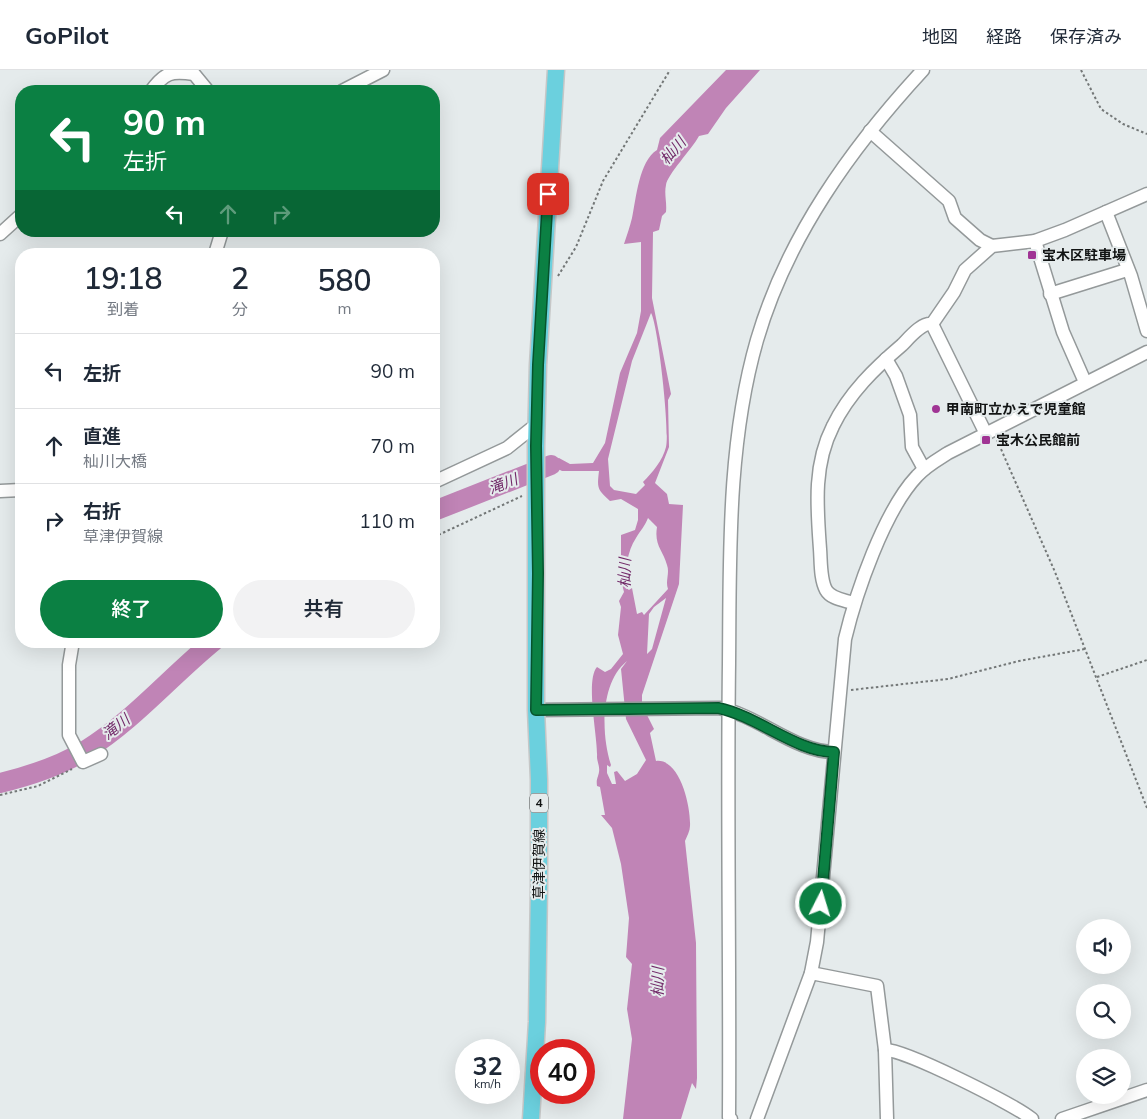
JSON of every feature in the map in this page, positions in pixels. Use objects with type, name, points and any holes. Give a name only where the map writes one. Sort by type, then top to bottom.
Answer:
[{"type":"main road","name":"草津伊賀線","points":[[531,1119],[537,1022],[539,886],[539,780],[536,710],[538,573],[536,446],[538,365],[556,70]]},
{"type":"street","points":[[354,85],[383,70]]},
{"type":"street","points":[[731,1119],[729,1117],[723,709],[733,497],[740,421],[757,339],[797,239],[807,220],[870,131],[923,70]]},
{"type":"street","points":[[156,85],[161,78],[175,72],[194,74],[203,85]]},
{"type":"street","points":[[870,131],[949,202],[955,218],[980,240],[992,246],[1035,241],[1147,194]]},
{"type":"street","points":[[1106,212],[1147,331]]},
{"type":"street","points":[[0,234],[15,220]]},
{"type":"street","points":[[1035,241],[1063,332],[1085,382]]},
{"type":"street","points":[[853,603],[831,596],[826,590],[822,568],[818,513],[819,466],[827,440],[840,413],[858,388],[886,359],[924,326],[932,324],[954,292],[965,270],[992,246]]},
{"type":"street","points":[[1050,294],[1127,270]]},
{"type":"street","points":[[932,324],[990,432]]},
{"type":"street","points":[[757,1119],[811,973],[817,942],[845,639],[853,603],[897,504],[911,483],[924,469],[948,453],[1147,352]]},
{"type":"street","points":[[886,359],[896,376],[910,415],[912,447],[924,469]]},
{"type":"street","points":[[440,479],[508,448],[537,424]]},
{"type":"street","points":[[0,491],[15,490]]},
{"type":"street","points":[[72,648],[69,665],[70,740],[82,761],[101,754]]},
{"type":"street","points":[[536,710],[723,709],[820,752],[834,752]]},
{"type":"street","points":[[811,973],[877,986],[885,1050],[887,1119]]},
{"type":"street","points":[[885,1050],[892,1049],[922,1060],[1032,1119]]},
{"type":"street","points":[[1062,1119],[1147,1090]]},
{"type":"path","points":[[557,277],[576,247],[607,173],[670,70]]},
{"type":"path","points":[[1081,70],[1101,110],[1124,124],[1147,134]]},
{"type":"path","points":[[990,432],[1055,572],[1147,808]]},
{"type":"path","points":[[440,534],[536,489]]},
{"type":"path","points":[[840,691],[948,679],[1019,661],[1085,648]]},
{"type":"path","points":[[1096,677],[1147,660]]},
{"type":"path","points":[[0,795],[38,786],[82,761]]},
{"type":"water","name":"杣川","points":[[726,70],[760,70],[726,108],[708,134],[699,136],[667,181],[665,188],[666,212],[662,216],[659,230],[653,232],[652,298],[671,394],[668,400],[669,447],[655,483],[667,494],[669,504],[683,505],[679,584],[642,695],[642,705],[654,729],[650,733],[656,761],[664,762],[672,767],[678,775],[686,796],[690,818],[690,828],[685,841],[696,943],[697,1078],[696,1089],[692,1083],[681,1119],[623,1119],[632,1039],[627,1009],[632,964],[626,957],[629,918],[621,864],[612,828],[601,815],[605,815],[600,787],[597,786],[599,768],[592,684],[597,667],[605,672],[611,669],[623,654],[618,635],[621,607],[619,601],[624,592],[621,580],[621,535],[635,530],[638,520],[638,509],[621,499],[610,501],[600,491],[599,471],[562,471],[554,467],[525,480],[530,470],[559,458],[570,464],[593,463],[605,443],[620,373],[637,333],[641,311],[641,242],[624,244],[632,218],[642,171],[651,155],[657,150],[660,138]],"holes":[[[651,313],[657,336],[663,378],[667,437],[665,452],[643,482],[645,485],[636,494],[614,490],[610,486],[608,459],[632,361]],[[648,518],[657,527],[658,543],[668,568],[668,589],[644,615],[642,612],[637,614],[632,588],[629,590],[625,587],[625,581],[630,549]],[[666,598],[652,649],[647,654],[649,614],[654,607]],[[627,661],[621,669],[626,719],[646,760],[637,774],[625,781],[617,771],[614,772],[616,784],[612,784],[607,773],[607,765],[610,767],[611,765],[605,739],[605,710],[607,695],[618,671]]]},
{"type":"waterway","name":"滝川","points":[[440,509],[551,465]]},
{"type":"waterway","name":"滝川","points":[[0,783],[44,770],[86,750],[120,726],[206,648]]},
{"type":"place","name":"宝木区駐車場","points":[[1032,255]]},
{"type":"place","name":"甲南町立かえで児童館","points":[[936,409]]},
{"type":"place","name":"宝木公民館前","points":[[986,440]]},
{"type":"route","points":[[548,194],[543,306],[538,365],[536,446],[538,573],[536,710],[718,708],[745,716],[820,752],[834,752],[821,904]]}]
